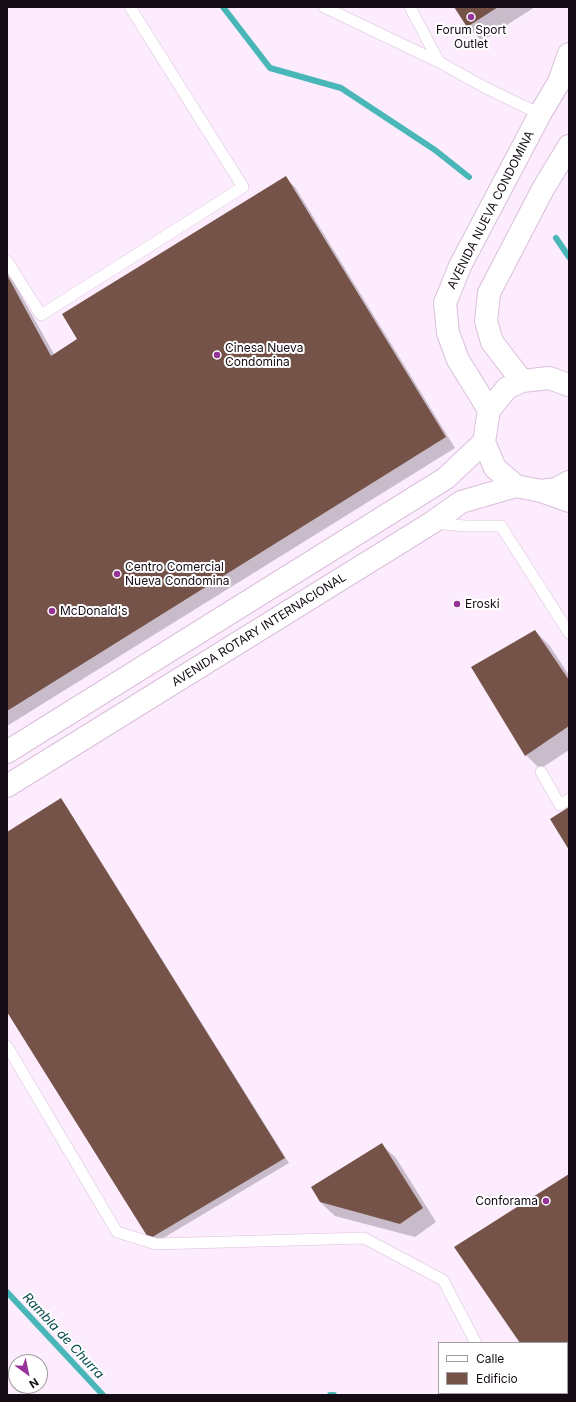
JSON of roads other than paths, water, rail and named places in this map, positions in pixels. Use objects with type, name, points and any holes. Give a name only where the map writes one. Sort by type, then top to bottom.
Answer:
[{"type":"street","name":"AVENIDA NUEVA CONDOMINA","points":[[489,410],[458,360],[448,333],[445,303],[460,266],[558,82],[569,54]]},
{"type":"street","points":[[522,381],[492,342],[486,321],[489,293],[543,189],[569,146]]},
{"type":"street","points":[[569,386],[549,378],[522,381],[507,388],[489,410],[484,442],[495,468],[516,486],[541,491],[569,502]]},
{"type":"street","points":[[7,752],[446,478],[484,442]]},
{"type":"street","points":[[541,491],[556,489],[569,482]]},
{"type":"street","name":"AVENIDA ROTARY INTERNACIONAL","points":[[7,786],[433,522],[460,502],[516,486]]},
{"type":"street","points":[[243,640],[239,621],[272,586]]},
{"type":"lane","points":[[7,261],[40,315],[242,187],[130,7]]},
{"type":"lane","points":[[324,7],[439,62],[486,88],[540,114]]},
{"type":"lane","points":[[410,7],[439,62]]},
{"type":"lane","points":[[433,522],[465,526],[501,526],[569,633]]},
{"type":"lane","points":[[541,772],[560,805],[569,800]]},
{"type":"lane","points":[[7,1046],[117,1232],[156,1244],[364,1238],[443,1280],[475,1342]]},
{"type":"waterway","points":[[223,7],[270,68],[341,88],[435,150],[469,177]]},
{"type":"waterway","points":[[556,238],[569,257]]},
{"type":"waterway","name":"Rambla de Churra","points":[[7,1292],[103,1395]]},
{"type":"place","name":"Forum Sport Outlet","points":[[471,17]]},
{"type":"place","name":"Cinesa Nueva Condomina","points":[[217,355]]},
{"type":"place","name":"Centro Comercial Nueva Condomina","points":[[117,574]]},
{"type":"place","name":"Eroski","points":[[457,604]]},
{"type":"place","name":"McDonald's","points":[[52,611]]},
{"type":"place","name":"Conforama","points":[[546,1201]]}]
